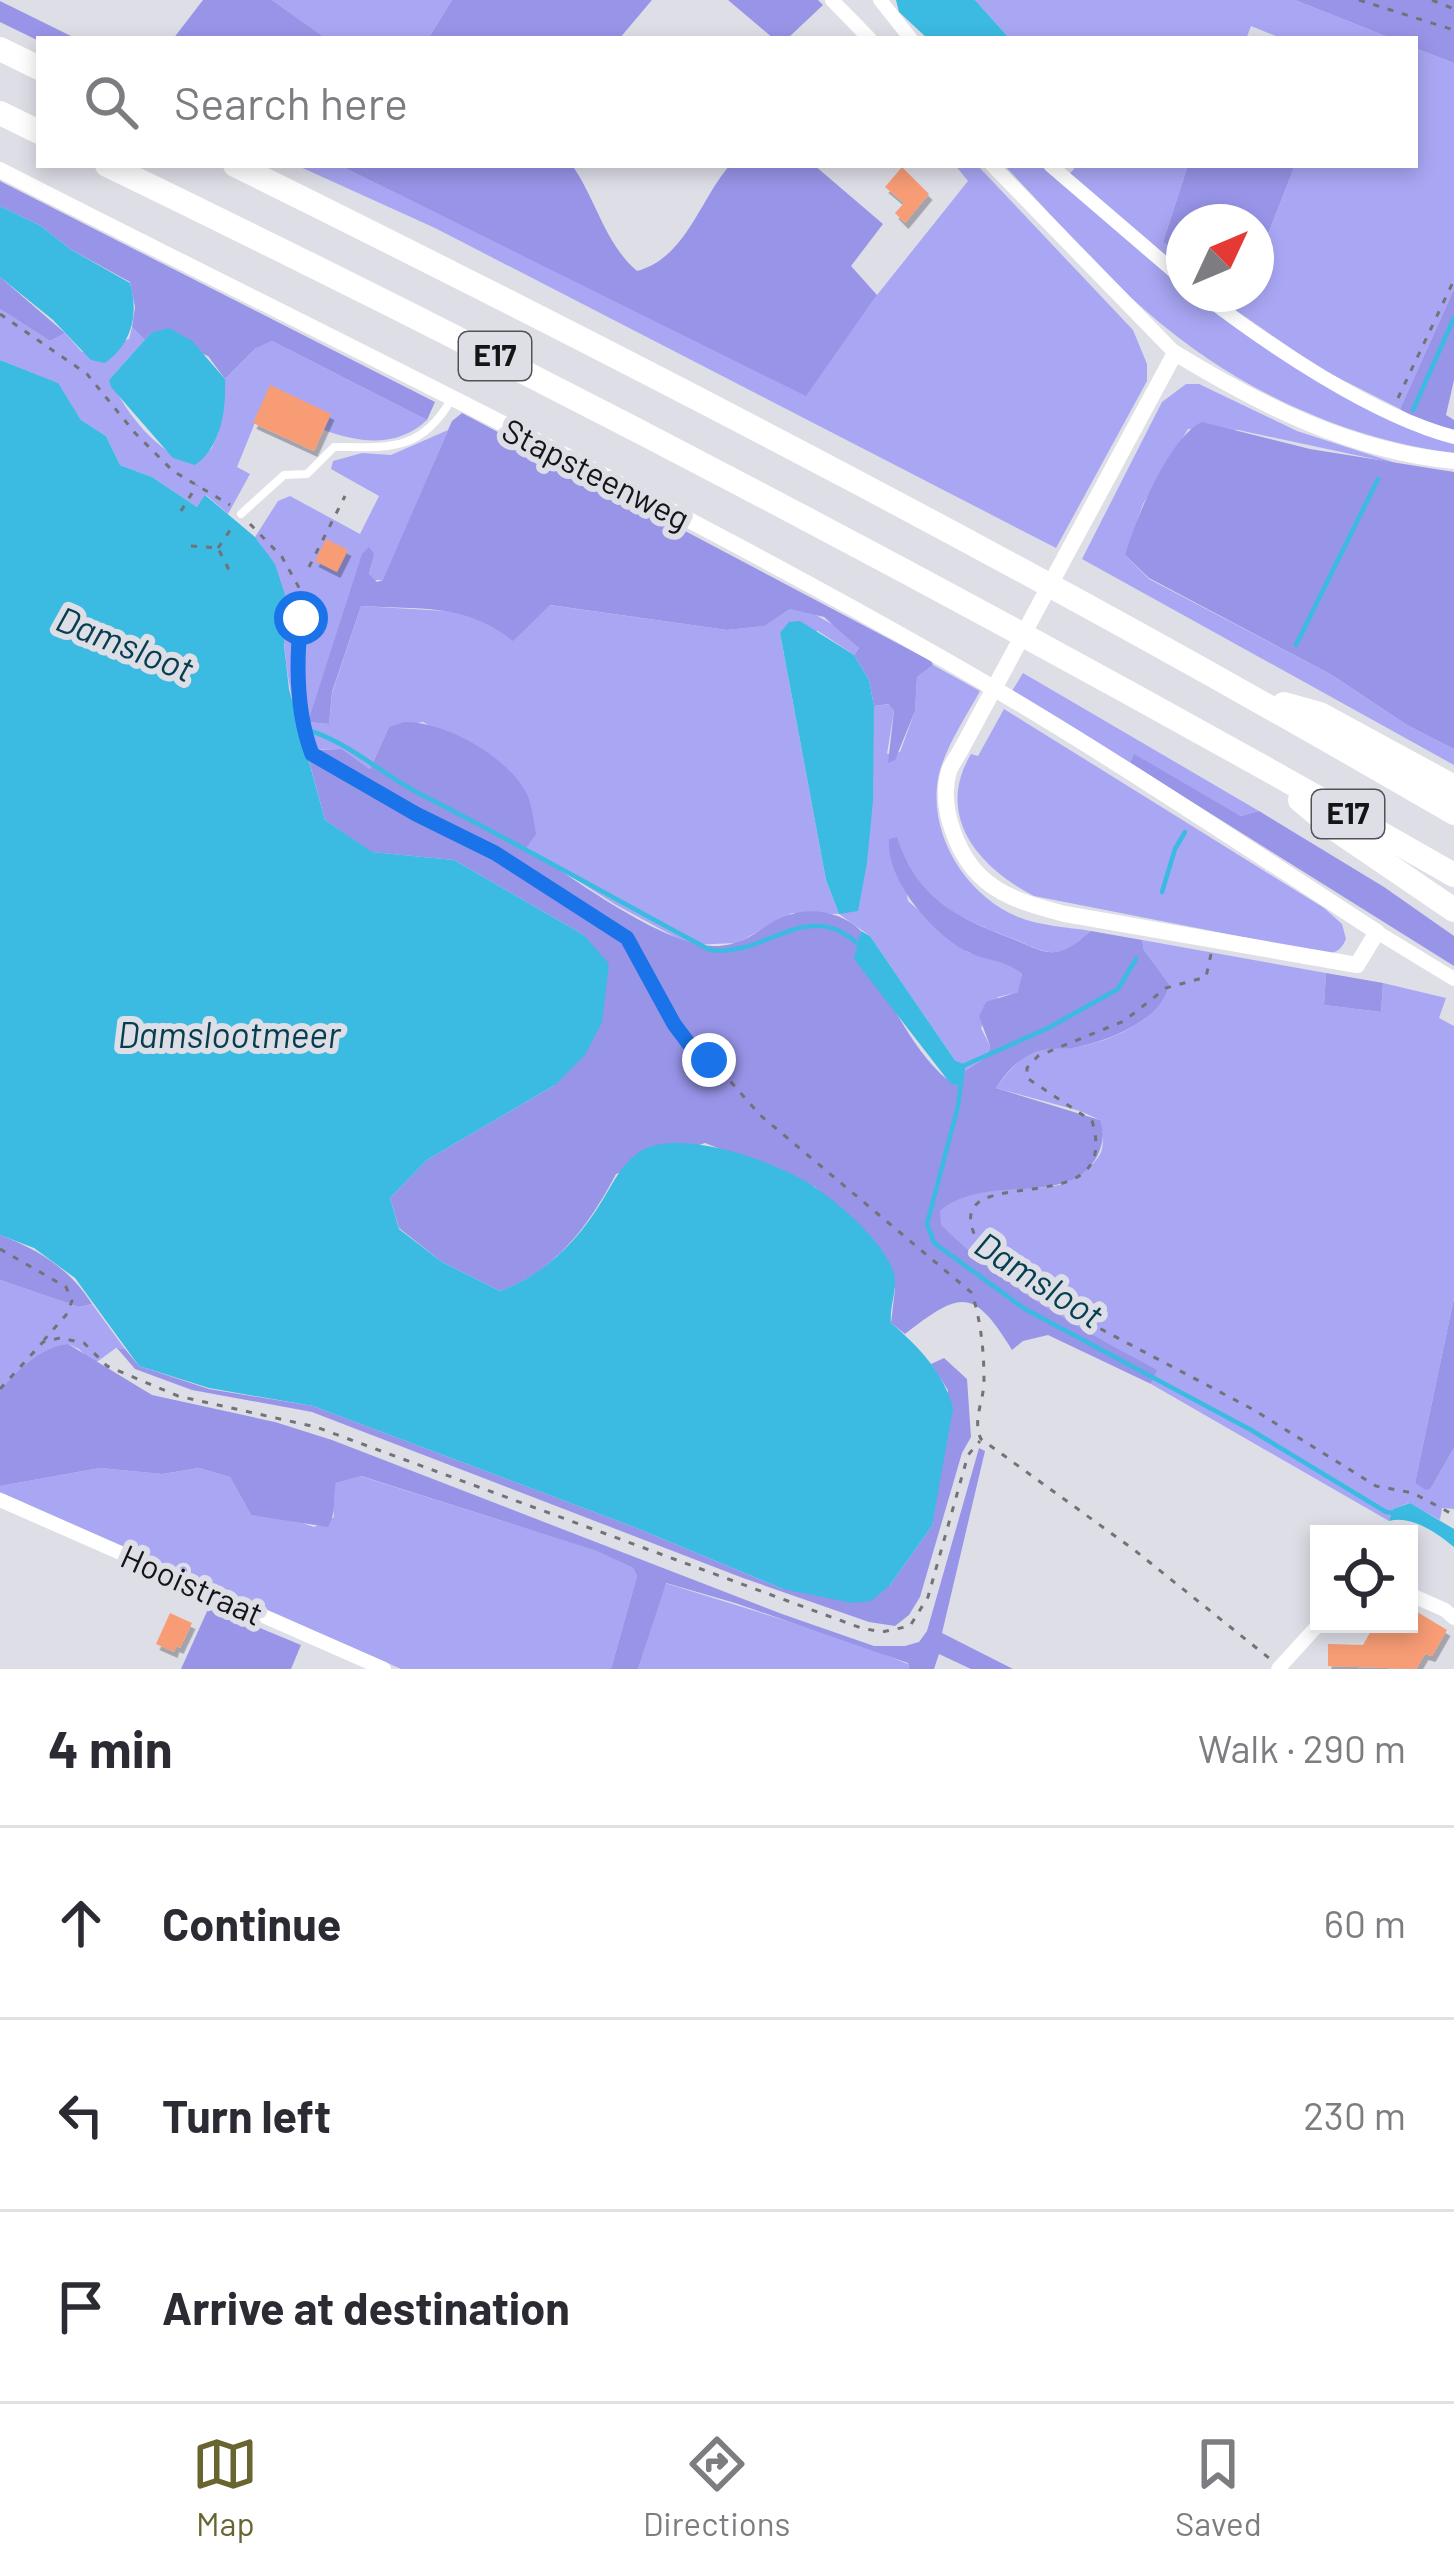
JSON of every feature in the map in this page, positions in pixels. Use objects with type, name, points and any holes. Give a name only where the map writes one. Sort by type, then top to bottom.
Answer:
[{"type":"highway","points":[[0,49],[36,67]]},
{"type":"highway","points":[[0,113],[36,131]]},
{"type":"highway","name":"E17","points":[[113,168],[394,303],[571,395],[1242,754],[1454,875]]},
{"type":"highway","name":"E17","points":[[241,168],[449,271],[1010,564],[1251,694],[1454,813]]},
{"type":"highway","points":[[1251,694],[1320,714],[1454,784]]},
{"type":"highway","points":[[1242,754],[1335,830],[1454,910]]},
{"type":"street","points":[[832,0],[867,36]]},
{"type":"street","points":[[880,0],[909,36]]},
{"type":"street","points":[[995,168],[1175,353],[1310,425],[1361,443],[1454,461]]},
{"type":"street","points":[[1053,168],[1166,265]]},
{"type":"street","name":"Stapsteenweg","points":[[0,170],[692,523],[937,655],[1091,746],[1377,932]]},
{"type":"street","points":[[1227,312],[1286,354],[1426,429],[1454,437]]},
{"type":"street","points":[[1175,353],[949,772],[952,829],[967,859],[987,882],[1024,903],[1357,965],[1377,932],[1454,979]]},
{"type":"street","name":"Hooistraat","points":[[0,1500],[384,1669]]},
{"type":"street","points":[[1418,1597],[1451,1608]]},
{"type":"street","points":[[1279,1668],[1311,1633]]},
{"type":"lane","points":[[241,514],[284,475],[308,474],[334,447],[388,447],[414,441],[437,424],[451,400]]},
{"type":"path","points":[[1359,0],[1454,30]]},
{"type":"path","points":[[1432,0],[1454,9]]},
{"type":"path","points":[[1392,412],[1454,280]]},
{"type":"path","points":[[0,314],[86,374],[173,471],[241,514],[283,557],[302,593],[296,660],[312,754],[495,853],[627,938],[692,1048],[724,1074],[760,1115],[972,1293],[981,1320],[984,1387],[976,1428],[981,1439],[1133,1549],[1279,1668]]},
{"type":"path","points":[[181,511],[198,484]]},
{"type":"path","points":[[309,567],[345,496]]},
{"type":"path","points":[[218,548],[241,514]]},
{"type":"path","points":[[190,546],[218,548]]},
{"type":"path","points":[[218,548],[230,572]]},
{"type":"path","points":[[1214,940],[1206,977],[1166,988],[1124,1022],[1038,1056],[1027,1068],[1028,1078],[1092,1120],[1096,1153],[1088,1169],[1066,1183],[981,1198],[967,1219],[975,1236],[1063,1310],[1254,1410],[1376,1486],[1413,1493],[1454,1515]]},
{"type":"path","points":[[0,1249],[66,1287],[72,1301],[66,1315],[0,1389]]},
{"type":"path","points":[[43,1342],[60,1338],[84,1343],[107,1366],[178,1396],[316,1427],[623,1538],[777,1600],[882,1632],[910,1626],[919,1616],[968,1456],[981,1439]]},
{"type":"shaded area","points":[[203,0],[272,0],[323,36],[175,36]]},
{"type":"shaded area","points":[[272,0],[452,0],[430,36],[323,36]]},
{"type":"shaded area","points":[[452,0],[652,0],[622,36],[430,36]]},
{"type":"shaded area","points":[[728,0],[818,0],[823,5],[790,36],[770,36]]},
{"type":"shaded area","points":[[975,0],[1295,0],[1385,36],[1276,36],[1251,26],[1247,36],[1007,36]]},
{"type":"shaded area","points":[[1295,0],[1454,0],[1454,63],[1418,49],[1418,36],[1385,36]]},
{"type":"shaded area","points":[[0,1],[71,36],[36,40],[0,22]]},
{"type":"shaded area","points":[[1418,49],[1454,63],[1454,289],[1400,409],[1321,369],[1238,312],[1274,312],[1274,219],[1294,168],[1418,168]]},
{"type":"shaded area","points":[[303,168],[345,168],[806,395],[877,295],[968,181],[957,168],[980,168],[1133,330],[1147,364],[1147,381],[1056,548],[435,228]]},
{"type":"shaded area","points":[[345,168],[574,168],[609,235],[637,271],[654,264],[680,241],[728,168],[818,168],[883,224],[851,266],[877,295],[806,396]]},
{"type":"shaded area","points":[[1007,168],[1046,168],[1166,271],[1166,312],[1218,312],[1276,353],[1454,440],[1454,453],[1370,435],[1290,405],[1214,363],[1127,294]]},
{"type":"shaded area","points":[[1074,168],[1187,168],[1175,204],[1166,204],[1166,258],[1069,174]]},
{"type":"shaded area","points":[[1187,168],[1294,168],[1274,219],[1274,204],[1175,204]]},
{"type":"shaded area","points":[[0,181],[435,402],[427,420],[272,341],[256,348],[225,379],[208,356],[151,333],[145,340],[132,327],[135,307],[130,282],[0,206]]},
{"type":"shaded area","points":[[0,277],[65,333],[50,341],[0,309]]},
{"type":"shaded area","points":[[1454,289],[1454,380],[1446,415],[1454,420],[1454,431],[1423,423],[1400,409]]},
{"type":"shaded area","points":[[0,309],[50,341],[65,333],[82,352],[129,339],[132,327],[145,340],[110,379],[145,431],[168,451],[195,464],[212,448],[218,434],[225,379],[257,347],[272,341],[427,420],[391,439],[351,438],[324,430],[330,414],[270,386],[237,467],[250,474],[228,514],[206,495],[197,507],[152,477],[120,465],[106,436],[81,420],[57,383],[0,360]]},
{"type":"shaded area","points":[[1186,384],[1199,384],[1297,431],[1402,465],[1238,430],[1188,429],[1143,504],[1125,555],[1149,579],[1332,675],[1407,725],[1454,749],[1454,765],[1082,559],[1162,402]]},
{"type":"shaded area","points":[[462,413],[931,661],[933,665],[917,677],[915,711],[895,760],[888,763],[894,711],[889,704],[874,706],[869,680],[854,655],[859,648],[824,617],[790,609],[764,626],[727,630],[550,605],[513,641],[459,614],[361,606],[332,692],[329,724],[308,722],[362,554],[369,547],[374,554],[369,574],[377,582],[383,580],[452,421]]},
{"type":"shaded area","points":[[1202,422],[1310,449],[1454,472],[1454,749],[1407,725],[1332,675],[1149,578],[1125,555],[1166,461]]},
{"type":"shaded area","points":[[448,430],[384,580],[373,580],[372,565],[309,722],[329,724],[332,693],[361,606],[463,612],[513,640],[549,605],[727,630],[763,626],[790,609],[809,611],[844,631],[859,648],[854,655],[818,631],[780,633],[826,880],[839,914],[792,913],[737,943],[690,945],[525,847],[530,804],[522,786],[509,772],[423,722],[389,727],[370,769],[342,749],[311,749],[308,723],[299,725],[290,688],[279,580],[255,537],[278,501],[290,496],[360,534],[379,496],[331,469],[333,461],[362,453],[391,455]]},
{"type":"shaded area","points":[[933,665],[980,691],[939,774],[938,818],[954,859],[981,894],[1018,917],[1091,931],[1067,949],[1050,952],[975,923],[942,904],[915,877],[897,838],[908,901],[967,952],[1014,966],[1022,974],[1019,992],[998,997],[981,1028],[990,1046],[988,1056],[963,1072],[870,936],[839,914],[867,863],[874,706],[890,704],[894,711],[887,754],[900,752],[915,711],[917,677]]},
{"type":"shaded area","points":[[1023,673],[1259,811],[1241,816],[1134,755],[1130,763],[1012,691]]},
{"type":"shaded area","points":[[1004,709],[1324,908],[1342,924],[1346,939],[1342,946],[1324,953],[1034,896],[1014,884],[968,838],[957,798],[971,754],[978,756]]},
{"type":"shaded area","points":[[405,722],[454,734],[500,762],[523,787],[530,803],[536,834],[526,848],[618,908],[670,935],[694,943],[728,945],[782,917],[810,911],[838,916],[854,925],[861,931],[860,945],[917,1046],[947,1079],[962,1088],[963,1072],[988,1056],[990,1046],[979,1016],[986,1002],[1018,992],[1022,974],[968,952],[940,933],[903,888],[889,839],[897,837],[915,876],[941,903],[974,923],[1036,949],[1061,951],[1091,931],[1142,940],[1169,984],[1157,1008],[1105,1039],[1031,1054],[1011,1068],[996,1088],[1100,1120],[1102,1141],[1095,1161],[1070,1181],[968,1196],[940,1211],[941,1225],[1017,1288],[1157,1370],[1151,1384],[1048,1335],[1023,1341],[1012,1350],[987,1315],[965,1302],[940,1310],[905,1334],[891,1323],[895,1289],[851,1219],[815,1187],[705,1143],[616,1174],[569,1244],[538,1272],[500,1291],[442,1262],[399,1228],[390,1198],[427,1160],[555,1085],[584,935],[454,860],[371,852],[325,820],[306,750],[342,749],[370,769],[389,727]]},
{"type":"shaded area","points":[[1134,754],[1241,816],[1259,811],[1384,887],[1454,936],[1454,966],[1130,763]]},
{"type":"shaded area","points":[[1142,940],[1326,973],[1324,1005],[1381,1012],[1383,983],[1446,998],[1439,1018],[1454,1026],[1454,1298],[1415,1483],[1431,1488],[1454,1448],[1454,1509],[1442,1508],[1440,1520],[1409,1503],[1393,1509],[1389,1521],[1151,1384],[1156,1370],[1017,1288],[940,1225],[940,1211],[968,1196],[1059,1185],[1096,1160],[1103,1146],[1100,1120],[996,1088],[1032,1053],[1105,1040],[1133,1027],[1156,1008],[1169,984]]},
{"type":"shaded area","points":[[1326,973],[1383,983],[1381,1012],[1324,1005]]},
{"type":"shaded area","points":[[0,1235],[52,1262],[92,1304],[79,1307],[0,1280]]},
{"type":"shaded area","points":[[0,1280],[79,1307],[92,1304],[125,1349],[116,1348],[94,1364],[68,1344],[0,1393]]},
{"type":"shaded area","points":[[1454,1298],[1454,1448],[1426,1490],[1415,1483]]},
{"type":"shaded area","points":[[68,1344],[152,1395],[275,1422],[332,1440],[874,1646],[905,1646],[919,1642],[927,1631],[979,1448],[985,1451],[942,1633],[1013,1669],[971,1669],[939,1654],[934,1669],[909,1669],[908,1663],[666,1583],[638,1669],[611,1669],[637,1576],[633,1568],[597,1551],[361,1476],[336,1483],[328,1527],[251,1515],[230,1477],[199,1468],[162,1474],[100,1468],[0,1486],[0,1391],[38,1355]]},
{"type":"shaded area","points":[[117,1348],[125,1349],[139,1366],[209,1389],[313,1406],[634,1527],[783,1589],[890,1585],[932,1526],[948,1390],[931,1364],[944,1358],[967,1379],[971,1437],[962,1453],[920,1597],[895,1626],[869,1622],[743,1578],[312,1412],[192,1390],[135,1369]]},
{"type":"shaded area","points":[[100,1468],[162,1474],[199,1468],[230,1477],[251,1515],[314,1527],[334,1517],[336,1483],[360,1476],[598,1551],[633,1568],[637,1576],[611,1669],[401,1669],[0,1492],[0,1486]]},
{"type":"shaded area","points":[[665,1583],[851,1641],[908,1664],[909,1669],[638,1669]]},
{"type":"shaded area","points":[[209,1607],[301,1645],[291,1669],[181,1669]]},
{"type":"water","points":[[896,0],[975,0],[1007,36],[925,36],[899,12]]},
{"type":"water","points":[[0,206],[41,226],[70,249],[130,283],[131,328],[122,347],[105,363],[91,360],[53,320],[0,277]]},
{"type":"water","points":[[169,328],[192,341],[225,379],[217,437],[195,465],[173,458],[109,380],[151,333]]},
{"type":"water","name":"Damslootmeer","points":[[0,360],[58,383],[81,420],[106,436],[120,465],[152,477],[197,507],[205,495],[255,537],[275,564],[286,598],[289,689],[325,820],[372,852],[454,860],[584,935],[609,964],[602,1022],[585,1055],[555,1085],[427,1160],[390,1198],[399,1229],[442,1262],[500,1291],[531,1276],[571,1243],[634,1156],[659,1145],[681,1143],[730,1151],[800,1178],[859,1224],[886,1257],[895,1288],[891,1323],[929,1361],[953,1408],[932,1526],[890,1585],[871,1601],[852,1603],[783,1589],[634,1527],[313,1406],[209,1388],[139,1366],[75,1278],[34,1248],[0,1235]]},
{"type":"water","points":[[800,621],[854,655],[869,680],[874,706],[873,801],[858,911],[839,914],[826,880],[780,633],[789,622]]},
{"type":"water","points":[[861,931],[870,936],[963,1072],[963,1088],[950,1083],[854,959]]},
{"type":"water","points":[[1410,1503],[1454,1529],[1454,1547],[1415,1523],[1389,1521],[1393,1509]]},
{"type":"building","points":[[903,168],[929,194],[905,223],[895,213],[904,203],[885,187]]},
{"type":"building","points":[[270,385],[331,414],[314,451],[253,423]]},
{"type":"building","points":[[326,539],[348,550],[337,572],[315,561]]},
{"type":"building","points":[[1418,1612],[1447,1630],[1432,1656],[1425,1654],[1416,1669],[1328,1666],[1328,1644],[1363,1645],[1370,1633],[1418,1633]]},
{"type":"building","points":[[170,1613],[192,1623],[174,1652],[156,1644]]},
{"type":"waterway","points":[[1413,410],[1454,318]]},
{"type":"waterway","points":[[1296,645],[1378,479]]},
{"type":"waterway","name":"Damsloot","points":[[311,731],[710,950],[731,950],[788,931],[824,926],[862,948]]},
{"type":"waterway","points":[[1162,892],[1185,832]]},
{"type":"waterway","points":[[963,1066],[1048,1028],[1118,989],[1136,959]]},
{"type":"waterway","name":"Damsloot","points":[[949,1061],[963,1066],[958,1106],[927,1224],[934,1243],[1025,1309],[1394,1513]]},
{"type":"route","points":[[301,618],[296,660],[312,754],[495,853],[627,938],[674,1024],[692,1048],[709,1060]]}]
